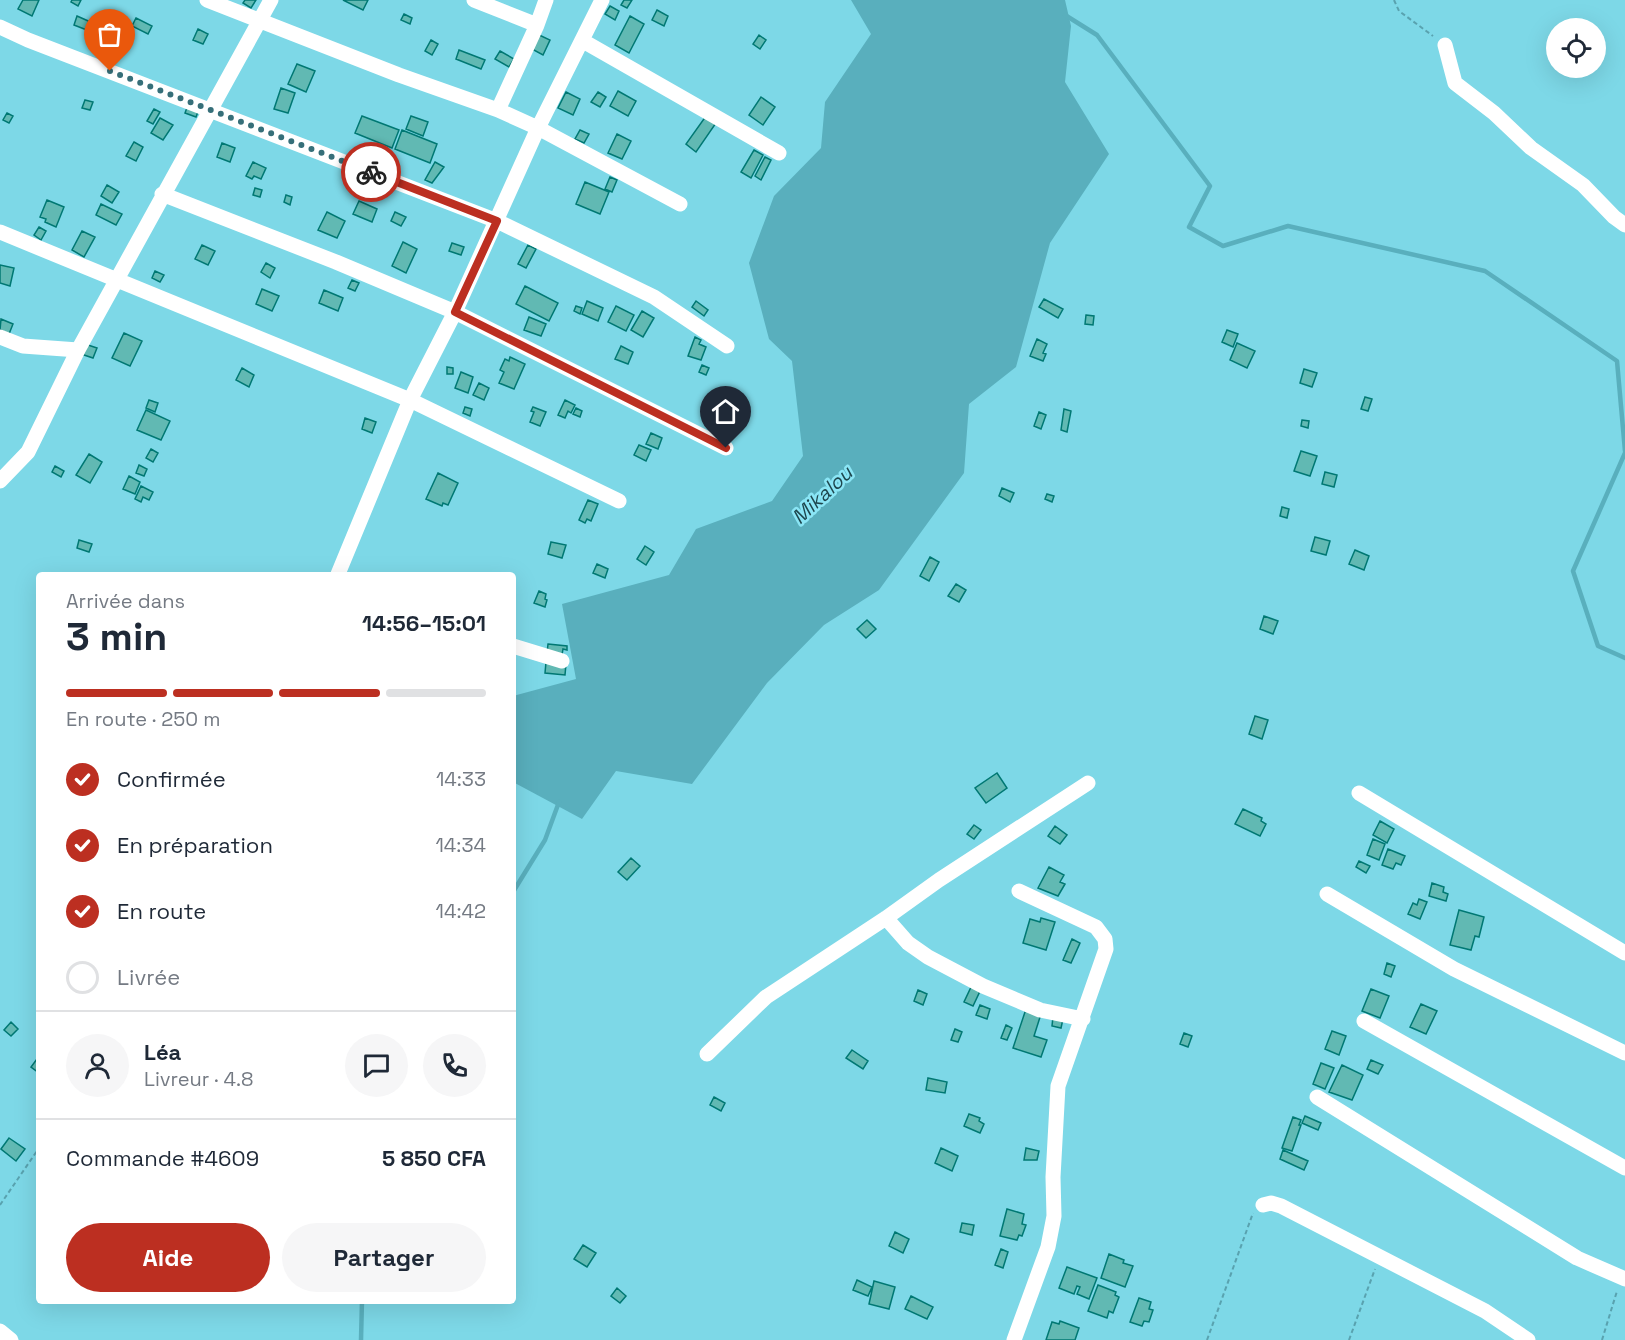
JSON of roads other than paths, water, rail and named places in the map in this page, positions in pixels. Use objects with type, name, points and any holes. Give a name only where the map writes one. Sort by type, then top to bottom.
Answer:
[{"type":"street","points":[[207,0],[260,22],[498,110],[538,128],[680,204]]},
{"type":"street","points":[[0,481],[28,452],[116,279],[271,0]]},
{"type":"street","points":[[474,0],[537,25]]},
{"type":"street","points":[[498,110],[546,0]]},
{"type":"street","points":[[339,572],[410,400],[455,312],[538,128],[602,0]]},
{"type":"street","points":[[0,27],[497,221],[654,297],[727,346]]},
{"type":"street","points":[[583,41],[779,153]]},
{"type":"street","points":[[1445,45],[1455,83],[1494,113],[1532,148],[1583,185],[1625,225]]},
{"type":"street","points":[[162,194],[336,262],[455,312],[726,448]]},
{"type":"street","points":[[0,232],[410,400],[619,501]]},
{"type":"street","points":[[0,337],[23,346],[78,350]]},
{"type":"street","points":[[516,647],[562,661]]},
{"type":"street","points":[[707,1054],[766,997],[1088,783]]},
{"type":"street","points":[[1359,793],[1625,953]]},
{"type":"street","points":[[1014,1340],[1047,1247],[1054,1216],[1053,1177],[1058,1086],[1106,950],[1105,939],[1096,927],[1019,891]]},
{"type":"street","points":[[1327,894],[1454,969],[1625,1053]]},
{"type":"street","points":[[886,918],[908,943],[928,957],[983,986],[1040,1010],[1083,1019]]},
{"type":"street","points":[[1364,1021],[1625,1168]]},
{"type":"street","points":[[1317,1096],[1577,1258],[1623,1278]]},
{"type":"street","points":[[1263,1204],[1271,1203],[1281,1206],[1485,1311],[1528,1340]]},
{"type":"street","points":[[0,1331],[10,1340]]},
{"type":"water","points":[[851,0],[1065,0],[1071,26],[1065,82],[1109,154],[1050,243],[1016,367],[969,404],[964,473],[879,590],[824,625],[767,683],[692,784],[616,771],[582,819],[516,784],[516,695],[576,679],[562,604],[669,575],[696,529],[772,501],[803,456],[792,361],[769,339],[749,263],[774,196],[821,148],[825,102],[871,34]]},
{"type":"waterway","points":[[1065,15],[1097,35],[1210,186],[1189,227],[1223,246],[1288,226],[1485,271],[1617,361],[1625,451]]},
{"type":"waterway","points":[[1625,453],[1573,571],[1598,646],[1625,658]]},
{"type":"waterway","name":"Mikalou","points":[[516,887],[545,840],[559,802]]},
{"type":"waterway","name":"Mikalou","points":[[361,1340],[362,1304]]}]
